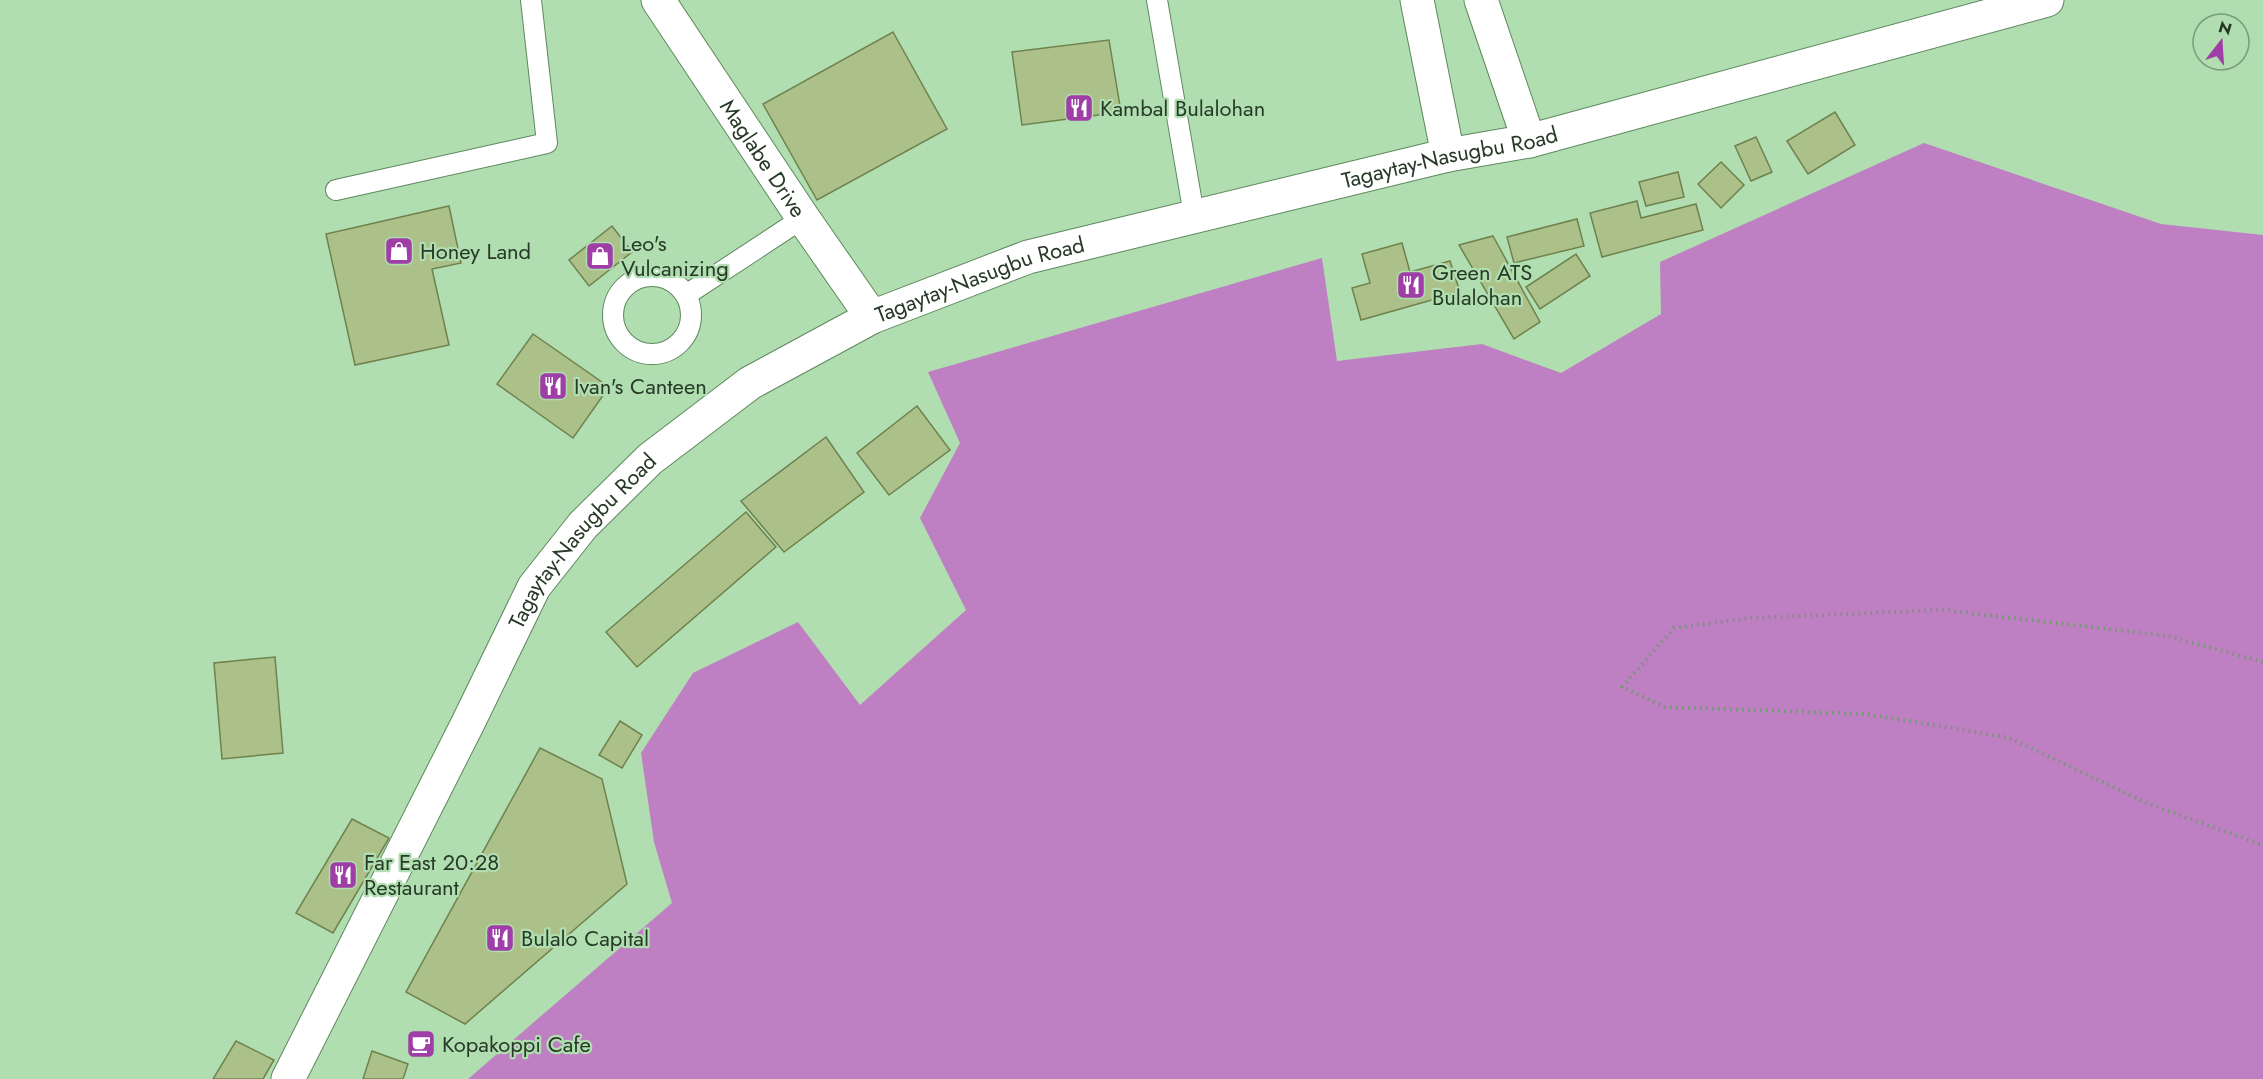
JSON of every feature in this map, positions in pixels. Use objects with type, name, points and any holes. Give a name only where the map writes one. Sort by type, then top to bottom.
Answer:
[{"type":"main road","name":"Maglabe Drive","points":[[658,0],[803,218],[872,316]]},
{"type":"main road","points":[[1417,0],[1448,154]]},
{"type":"main road","points":[[1481,0],[1529,141]]},
{"type":"main road","name":"Tagaytay-Nasugbu Road","points":[[288,1079],[362,936],[534,587],[583,525],[650,459],[750,383],[872,316],[1028,256],[1448,154],[1529,141],[2047,0]]},
{"type":"lane","points":[[336,190],[547,143],[531,0]]},
{"type":"lane","points":[[1157,0],[1194,215]]},
{"type":"lane","points":[[686,295],[803,218]]},
{"type":"lane","points":[[653,276],[666,278],[678,285],[686,295],[691,307],[692,320],[682,342],[672,350],[660,354],[647,354],[624,343],[617,333],[613,320],[613,307],[618,294],[634,281],[653,276]]},
{"type":"path","points":[[2263,662],[2168,636],[1944,610],[1751,618],[1674,628],[1622,687],[1665,707],[1865,714],[2007,737],[2149,804],[2263,845]]},
{"type":"shaded area","points":[[1924,143],[2161,224],[2263,235],[2263,1079],[468,1079],[672,903],[654,842],[641,753],[693,673],[798,622],[860,705],[966,610],[920,518],[960,443],[928,372],[1322,258],[1337,361],[1482,344],[1561,373],[1661,314],[1660,262]]},
{"type":"building","points":[[893,32],[947,129],[817,200],[763,104]]},
{"type":"building","points":[[1109,40],[1121,112],[1022,125],[1012,52]]},
{"type":"building","points":[[1835,112],[1855,145],[1808,174],[1787,141]]},
{"type":"building","points":[[1756,137],[1772,172],[1751,181],[1735,146]]},
{"type":"building","points":[[1721,162],[1744,185],[1721,208],[1698,184]]},
{"type":"building","points":[[1678,172],[1684,197],[1646,206],[1639,182]]},
{"type":"building","points":[[1637,201],[1641,218],[1696,204],[1703,230],[1602,257],[1590,213]]},
{"type":"building","points":[[449,206],[461,263],[432,269],[449,345],[355,365],[326,234]]},
{"type":"building","points":[[1577,219],[1584,246],[1514,263],[1507,237]]},
{"type":"building","name":"Leo's Vulcanizing","points":[[612,226],[632,252],[589,286],[569,260]]},
{"type":"building","points":[[1493,236],[1540,322],[1514,339],[1459,245]]},
{"type":"building","points":[[1402,243],[1410,272],[1450,261],[1460,292],[1361,320],[1352,288],[1370,283],[1362,254]]},
{"type":"building","points":[[1576,254],[1590,276],[1540,309],[1526,287]]},
{"type":"building","name":"Ivan's Canteen","points":[[533,334],[609,387],[573,438],[497,384]]},
{"type":"building","points":[[917,406],[950,450],[889,495],[857,453]]},
{"type":"building","points":[[826,437],[864,492],[784,552],[741,501]]},
{"type":"building","points":[[746,512],[776,547],[637,667],[606,632]]},
{"type":"building","points":[[275,657],[283,753],[222,759],[214,663]]},
{"type":"building","points":[[620,721],[642,735],[622,768],[599,755]]},
{"type":"building","name":"Bulalo Capital","points":[[540,748],[602,779],[627,884],[465,1024],[406,992]]},
{"type":"building","name":"Far East 20:28 Restaurant","points":[[352,819],[389,838],[333,933],[296,913]]},
{"type":"building","points":[[236,1041],[274,1060],[263,1079],[213,1079]]},
{"type":"building","points":[[372,1051],[408,1064],[403,1079],[363,1079]]},
{"type":"place","name":"Kambal Bulalohan","points":[[1079,108]]},
{"type":"place","name":"Honey Land","points":[[399,251]]},
{"type":"place","name":"Leo's Vulcanizing","points":[[600,256]]},
{"type":"place","name":"Green ATS Bulalohan","points":[[1411,285]]},
{"type":"place","name":"Ivan's Canteen","points":[[553,386]]},
{"type":"place","name":"Far East 20:28 Restaurant","points":[[343,875]]},
{"type":"place","name":"Bulalo Capital","points":[[500,938]]},
{"type":"place","name":"Kopakoppi Cafe","points":[[421,1044]]}]
